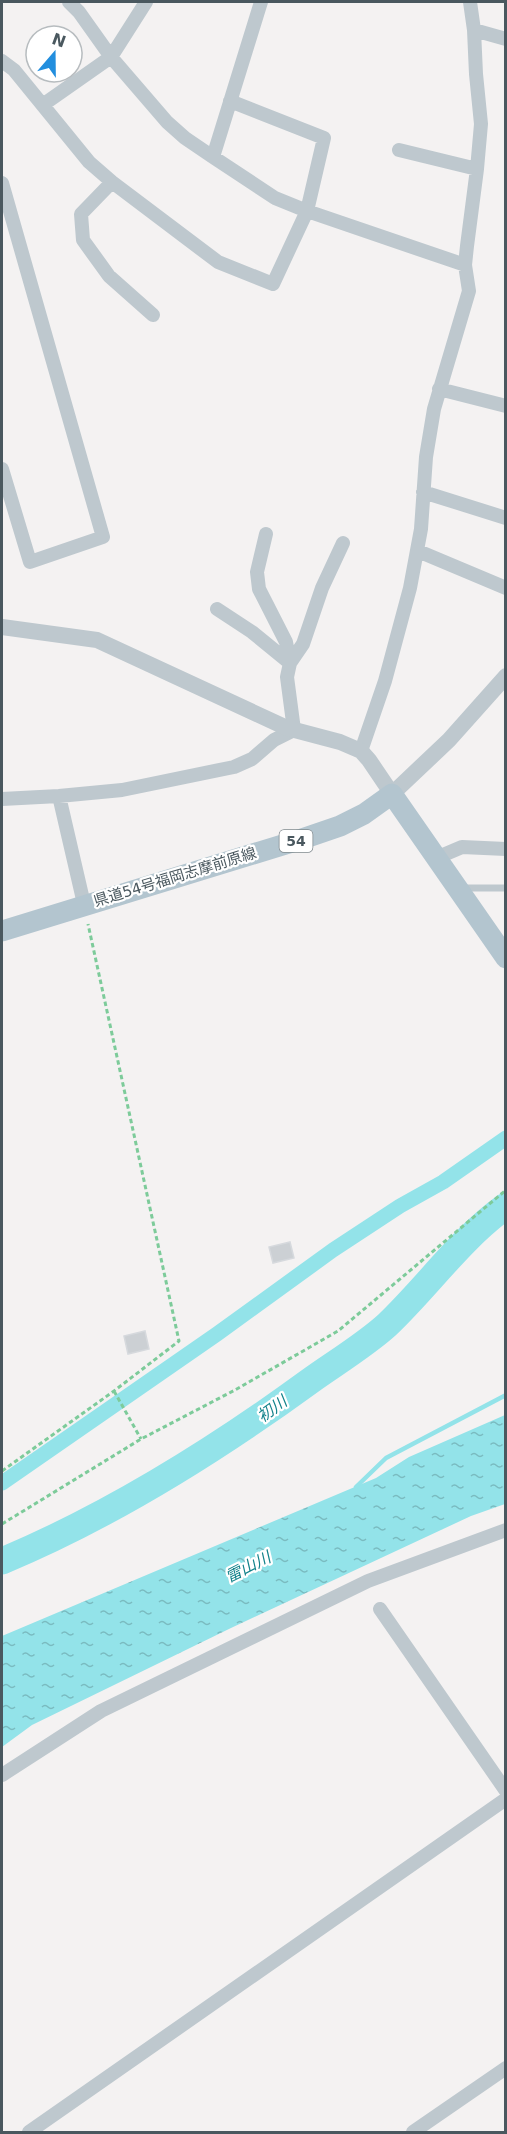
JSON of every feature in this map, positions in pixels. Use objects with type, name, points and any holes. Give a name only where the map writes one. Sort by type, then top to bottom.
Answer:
[{"type":"main road","points":[[392,794],[506,958]]},
{"type":"main road","name":"県道54号福岡志摩前原線","points":[[2,931],[340,826],[364,814],[392,794]]},
{"type":"street","points":[[69,2],[79,12],[111,57],[167,122],[185,138],[213,157],[275,198],[465,265]]},
{"type":"street","points":[[44,104],[111,57],[146,2]]},
{"type":"street","points":[[213,157],[261,2]]},
{"type":"street","points":[[361,751],[385,681],[410,588],[418,551],[434,409],[453,350],[468,291],[465,265],[481,124],[470,2]]},
{"type":"street","points":[[474,30],[506,39]]},
{"type":"street","points":[[2,60],[44,104],[89,162],[112,182],[218,262],[273,284],[307,211],[324,138],[230,101]]},
{"type":"street","points":[[399,150],[477,170]]},
{"type":"street","points":[[112,182],[81,214],[83,240],[109,276],[153,315]]},
{"type":"street","points":[[2,183],[4,204],[103,537],[30,562],[2,473]]},
{"type":"street","points":[[440,389],[506,406]]},
{"type":"street","points":[[423,492],[506,518]]},
{"type":"street","points":[[266,534],[257,572],[259,589],[285,642],[290,663]]},
{"type":"street","points":[[294,730],[287,677],[290,663],[303,644],[322,588],[343,543]]},
{"type":"street","points":[[418,551],[506,588]]},
{"type":"street","points":[[217,609],[252,632],[290,663]]},
{"type":"street","points":[[2,627],[97,640],[294,730],[340,742],[361,751],[392,794],[449,740],[504,682]]},
{"type":"street","points":[[2,799],[122,790],[234,767],[252,759],[274,740],[294,730]]},
{"type":"street","points":[[58,796],[84,904]]},
{"type":"street","points":[[436,858],[462,848],[506,849]]},
{"type":"street","points":[[2,1775],[101,1711],[368,1581],[506,1530]]},
{"type":"street","points":[[380,1609],[506,1791]]},
{"type":"street","points":[[29,2133],[506,1799]]},
{"type":"street","points":[[413,2133],[506,2068]]},
{"type":"lane","points":[[458,888],[506,888]]},
{"type":"path","points":[[2,1471],[115,1393],[179,1341],[84,904]]},
{"type":"path","points":[[2,1524],[141,1439],[338,1331],[506,1190]]},
{"type":"path","points":[[115,1393],[141,1439]]},
{"type":"water","name":"雷山川","points":[[505,1415],[505,1504],[471,1516],[231,1628],[32,1725],[2,1747],[2,1636],[376,1478],[409,1457]]},
{"type":"building","points":[[290,1242],[294,1258],[273,1263],[269,1247]]},
{"type":"building","points":[[145,1331],[149,1349],[128,1354],[124,1336]]},
{"type":"waterway","points":[[2,1483],[217,1334],[333,1250],[400,1206],[443,1182],[506,1138]]},
{"type":"waterway","name":"初川","points":[[2,1561],[83,1523],[161,1480],[237,1432],[360,1347],[387,1325],[459,1248],[506,1206]]},
{"type":"waterway","points":[[356,1487],[386,1458],[506,1395]]}]
